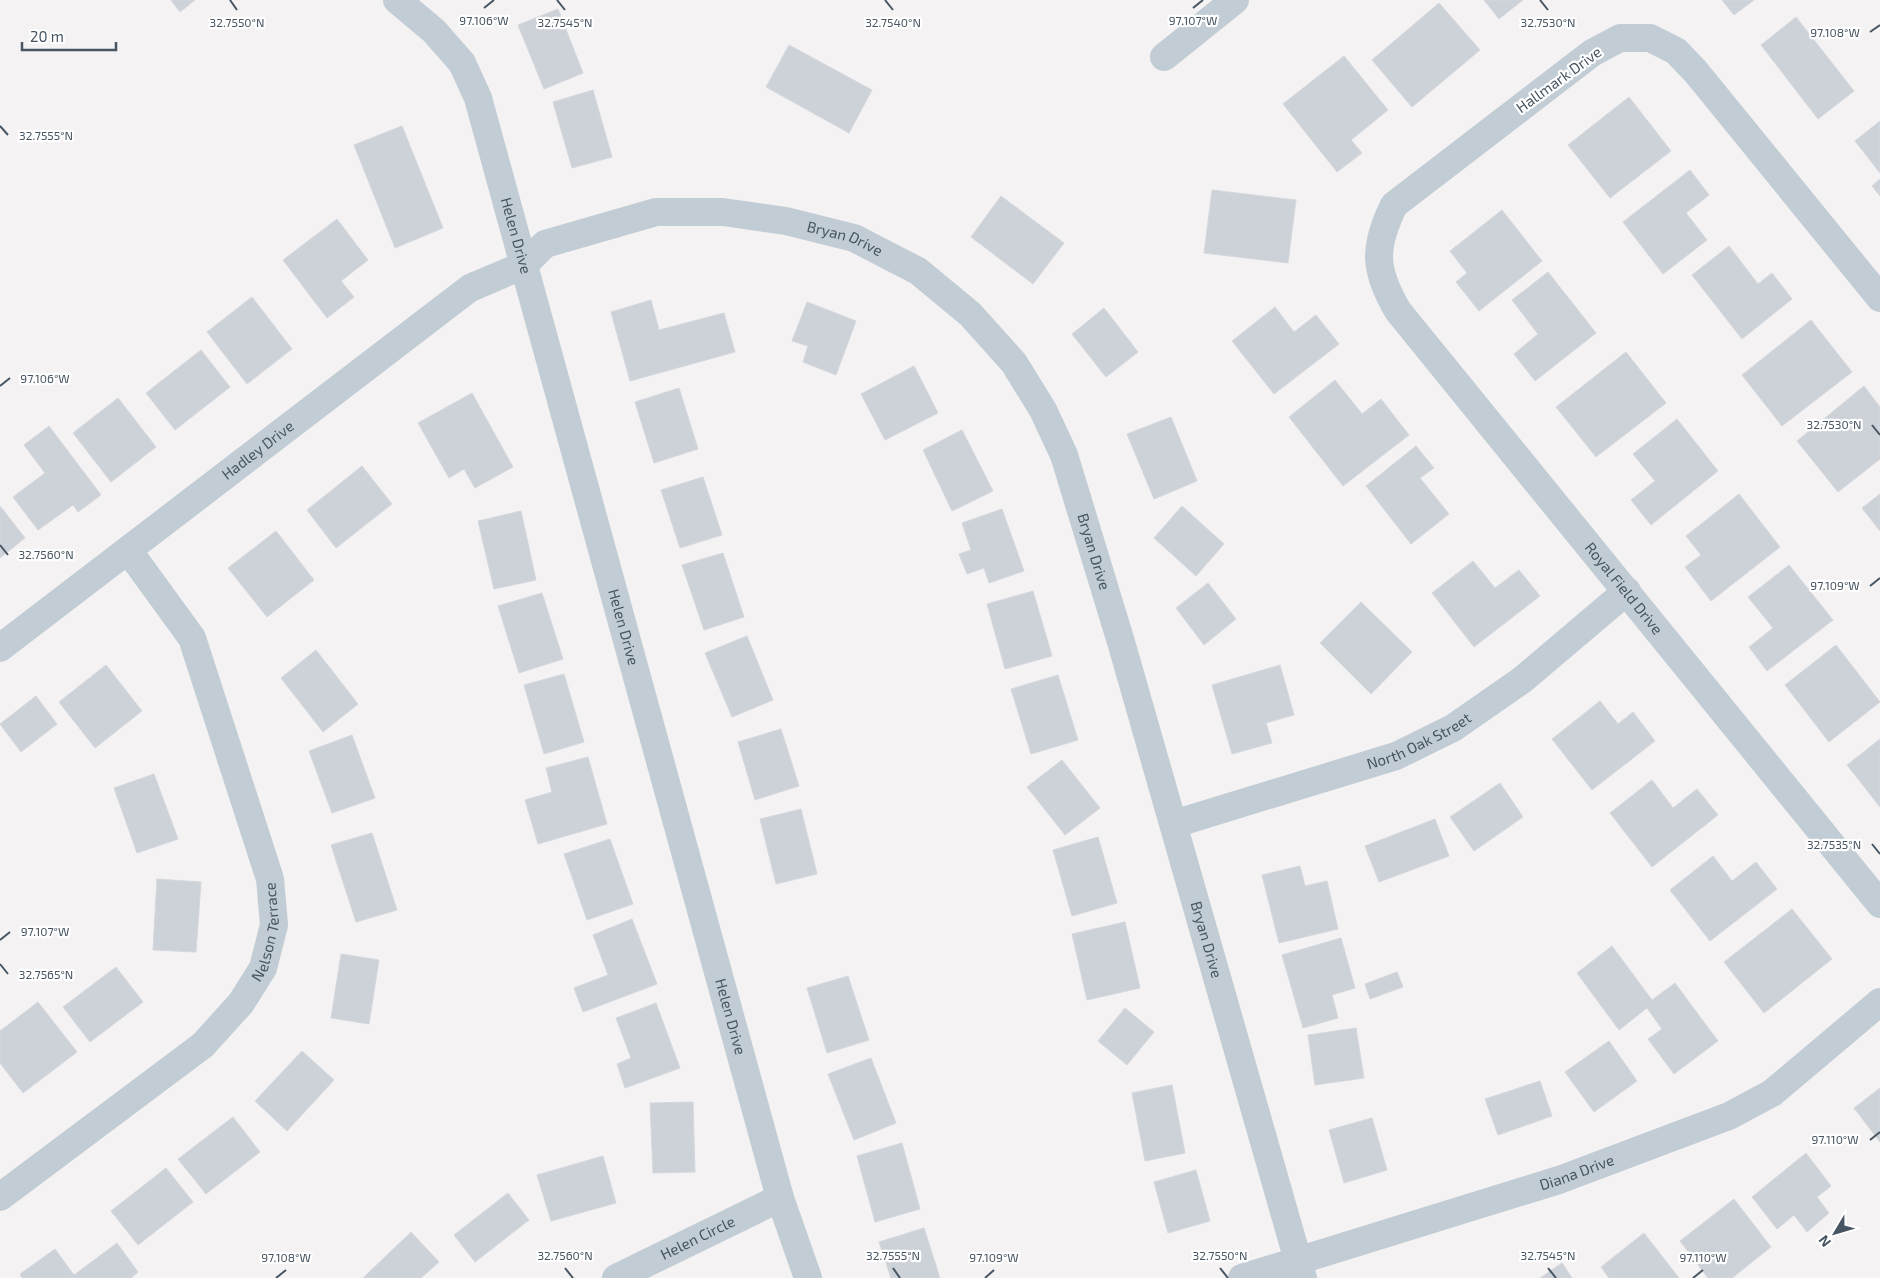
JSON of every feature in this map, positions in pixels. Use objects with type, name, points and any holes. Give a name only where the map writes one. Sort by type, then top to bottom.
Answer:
[{"type":"street","name":"Helen Drive","points":[[397,0],[434,31],[462,63],[478,98],[780,1198],[808,1278]]},
{"type":"street","points":[[1164,57],[1234,0]]},
{"type":"street","name":"Hallmark Drive","points":[[1380,268],[1379,248],[1384,225],[1394,205],[1592,53],[1620,38],[1650,38],[1676,51],[1696,72],[1880,298]]},
{"type":"street","name":"Bryan Drive","points":[[524,265],[545,244],[656,212],[723,212],[786,220],[854,238],[918,271],[970,314],[1014,363],[1042,410],[1064,455],[1122,642],[1301,1270]]},
{"type":"street","name":"Hadley Drive","points":[[0,648],[470,288],[524,265]]},
{"type":"street","name":"Royal Field Drive","points":[[1380,268],[1385,288],[1398,311],[1880,904]]},
{"type":"street","name":"Nelson Terrace","points":[[0,1197],[203,1045],[241,1003],[263,968],[274,925],[270,879],[192,638],[128,550]]},
{"type":"street","name":"North Oak Street","points":[[1174,824],[1396,756],[1453,728],[1522,680],[1627,591]]},
{"type":"street","name":"Diana Drive","points":[[1242,1278],[1301,1270],[1559,1180],[1729,1116],[1772,1093],[1880,1002]]},
{"type":"street","name":"Helen Circle","points":[[616,1278],[780,1198]]},
{"type":"building","points":[[171,0],[195,0],[180,12]]},
{"type":"building","points":[[1484,0],[1523,0],[1499,19]]},
{"type":"building","points":[[1722,0],[1754,0],[1734,15]]},
{"type":"building","points":[[1439,3],[1480,50],[1412,107],[1372,60]]},
{"type":"building","points":[[558,9],[583,73],[544,89],[518,25]]},
{"type":"building","points":[[1796,17],[1854,91],[1818,119],[1761,45]]},
{"type":"building","points":[[789,45],[872,90],[849,133],[766,87]]},
{"type":"building","points":[[1344,56],[1388,110],[1351,140],[1362,153],[1337,172],[1283,104]]},
{"type":"building","points":[[593,90],[612,157],[572,168],[553,102]]},
{"type":"building","points":[[1629,97],[1671,151],[1610,198],[1568,145]]},
{"type":"building","points":[[1880,121],[1880,173],[1855,141]]},
{"type":"building","points":[[402,126],[443,228],[395,248],[354,145]]},
{"type":"building","points":[[1690,170],[1709,195],[1686,213],[1707,240],[1663,274],[1623,222]]},
{"type":"building","points":[[1880,179],[1880,196],[1872,186]]},
{"type":"building","points":[[1212,190],[1296,200],[1288,263],[1204,253]]},
{"type":"building","points":[[1001,196],[1064,243],[1033,284],[971,237]]},
{"type":"building","points":[[1502,210],[1542,261],[1479,311],[1456,282],[1467,273],[1450,251]]},
{"type":"building","points":[[337,219],[368,260],[341,281],[354,297],[327,318],[283,260]]},
{"type":"building","points":[[1729,246],[1758,284],[1772,273],[1792,299],[1742,339],[1692,275]]},
{"type":"building","points":[[1548,272],[1596,333],[1535,381],[1514,354],[1538,334],[1512,300]]},
{"type":"building","points":[[252,297],[292,349],[247,384],[207,332]]},
{"type":"building","points":[[651,300],[659,330],[724,313],[735,352],[630,381],[611,312]]},
{"type":"building","points":[[807,302],[856,321],[836,375],[803,362],[808,346],[792,341]]},
{"type":"building","points":[[1275,307],[1294,332],[1316,315],[1339,344],[1274,394],[1232,341]]},
{"type":"building","points":[[1104,308],[1138,352],[1106,377],[1072,334]]},
{"type":"building","points":[[1811,320],[1852,372],[1782,426],[1742,375]]},
{"type":"building","points":[[201,350],[230,387],[175,430],[146,393]]},
{"type":"building","points":[[1626,352],[1666,403],[1596,457],[1556,407]]},
{"type":"building","points":[[914,366],[938,413],[885,440],[861,394]]},
{"type":"building","points":[[1335,380],[1362,414],[1381,399],[1409,435],[1343,486],[1289,417]]},
{"type":"building","points":[[1864,386],[1880,407],[1880,459],[1838,492],[1797,441]]},
{"type":"building","points":[[679,388],[698,449],[654,463],[635,402]]},
{"type":"building","points":[[472,393],[513,467],[475,488],[464,469],[449,478],[418,423]]},
{"type":"building","points":[[118,398],[156,447],[111,482],[73,433]]},
{"type":"building","points":[[1171,417],[1197,481],[1154,499],[1127,434]]},
{"type":"building","points":[[1677,419],[1718,471],[1651,525],[1631,500],[1655,481],[1633,454]]},
{"type":"building","points":[[49,426],[101,495],[78,512],[73,505],[38,530],[13,497],[45,473],[24,445]]},
{"type":"building","points":[[962,430],[993,491],[952,511],[923,450]]},
{"type":"building","points":[[1416,446],[1434,468],[1420,478],[1449,514],[1411,544],[1366,486]]},
{"type":"building","points":[[362,466],[392,504],[336,548],[307,510]]},
{"type":"building","points":[[703,477],[722,535],[680,548],[661,490]]},
{"type":"building","points":[[1739,494],[1780,547],[1711,601],[1685,567],[1701,555],[1686,536]]},
{"type":"building","points":[[1880,494],[1880,531],[1862,508]]},
{"type":"building","points":[[0,506],[25,538],[0,558]]},
{"type":"building","points":[[1182,506],[1224,544],[1196,576],[1154,538]]},
{"type":"building","points":[[1002,509],[1024,571],[989,583],[984,568],[967,574],[959,554],[971,550],[962,523]]},
{"type":"building","points":[[521,511],[536,580],[494,589],[478,521]]},
{"type":"building","points":[[276,531],[314,580],[267,617],[228,568]]},
{"type":"building","points":[[723,553],[744,617],[704,630],[682,565]]},
{"type":"building","points":[[1473,561],[1495,588],[1519,570],[1540,596],[1474,647],[1432,593]]},
{"type":"building","points":[[1789,565],[1833,620],[1767,671],[1749,647],[1773,628],[1748,597]]},
{"type":"building","points":[[1208,583],[1236,619],[1204,645],[1176,608]]},
{"type":"building","points":[[1033,591],[1052,656],[1005,669],[987,604]]},
{"type":"building","points":[[542,593],[563,659],[519,673],[498,606]]},
{"type":"building","points":[[1361,602],[1412,652],[1371,694],[1320,643]]},
{"type":"building","points":[[747,636],[773,700],[732,717],[705,653]]},
{"type":"building","points":[[1836,645],[1880,702],[1829,742],[1785,685]]},
{"type":"building","points":[[316,650],[358,704],[323,732],[281,678]]},
{"type":"building","points":[[106,665],[142,711],[95,748],[59,702]]},
{"type":"building","points":[[1280,665],[1294,715],[1266,723],[1272,743],[1232,754],[1212,685]]},
{"type":"building","points":[[564,674],[584,742],[544,754],[524,685]]},
{"type":"building","points":[[1058,675],[1078,740],[1031,754],[1011,689]]},
{"type":"building","points":[[36,696],[57,724],[21,752],[0,724]]},
{"type":"building","points":[[1600,701],[1618,724],[1633,712],[1655,741],[1592,790],[1552,739]]},
{"type":"building","points":[[781,729],[799,786],[755,800],[738,742]]},
{"type":"building","points":[[352,735],[375,798],[332,813],[309,751]]},
{"type":"building","points":[[1880,739],[1880,807],[1847,765]]},
{"type":"building","points":[[588,757],[607,824],[538,844],[525,800],[552,792],[546,768]]},
{"type":"building","points":[[1062,760],[1100,808],[1065,835],[1027,787]]},
{"type":"building","points":[[154,774],[178,839],[137,853],[114,788]]},
{"type":"building","points":[[1652,780],[1673,808],[1697,789],[1718,815],[1652,867],[1610,813]]},
{"type":"building","points":[[1500,783],[1523,817],[1474,851],[1450,817]]},
{"type":"building","points":[[801,809],[817,874],[776,884],[760,819]]},
{"type":"building","points":[[1435,819],[1449,856],[1379,882],[1365,846]]},
{"type":"building","points":[[372,833],[397,910],[356,922],[331,845]]},
{"type":"building","points":[[1098,837],[1117,903],[1072,916],[1053,850]]},
{"type":"building","points":[[610,839],[633,904],[587,920],[564,854]]},
{"type":"building","points":[[1713,856],[1732,881],[1756,862],[1777,889],[1710,941],[1670,890]]},
{"type":"building","points":[[1300,866],[1305,886],[1327,881],[1338,929],[1279,943],[1262,875]]},
{"type":"building","points":[[157,879],[201,882],[196,952],[153,950]]},
{"type":"building","points":[[1792,909],[1832,959],[1764,1013],[1724,962]]},
{"type":"building","points":[[632,919],[657,984],[583,1012],[574,988],[608,975],[593,935]]},
{"type":"building","points":[[1125,922],[1140,988],[1087,1000],[1072,934]]},
{"type":"building","points":[[1341,938],[1355,988],[1332,995],[1338,1018],[1303,1028],[1282,955]]},
{"type":"building","points":[[1612,946],[1652,1000],[1675,983],[1718,1041],[1674,1074],[1648,1039],[1662,1029],[1647,1008],[1619,1030],[1577,973]]},
{"type":"building","points":[[341,954],[379,960],[369,1024],[331,1018]]},
{"type":"building","points":[[116,967],[143,1002],[90,1042],[63,1007]]},
{"type":"building","points":[[1397,972],[1403,987],[1370,999],[1365,984]]},
{"type":"building","points":[[848,976],[869,1040],[827,1053],[807,988]]},
{"type":"building","points":[[38,1002],[77,1052],[23,1093],[0,1063],[0,1031]]},
{"type":"building","points":[[656,1003],[680,1068],[625,1088],[617,1064],[631,1058],[616,1018]]},
{"type":"building","points":[[1125,1008],[1154,1032],[1127,1065],[1098,1041]]},
{"type":"building","points":[[1356,1028],[1364,1078],[1315,1085],[1308,1035]]},
{"type":"building","points":[[1609,1041],[1637,1081],[1594,1112],[1565,1072]]},
{"type":"building","points":[[302,1051],[334,1080],[287,1131],[255,1101]]},
{"type":"building","points":[[871,1058],[896,1123],[854,1140],[828,1074]]},
{"type":"building","points":[[1540,1081],[1552,1116],[1498,1135],[1485,1099]]},
{"type":"building","points":[[1172,1085],[1185,1153],[1145,1161],[1132,1093]]},
{"type":"building","points":[[1880,1088],[1880,1142],[1854,1108]]},
{"type":"building","points":[[693,1102],[695,1172],[653,1173],[650,1103]]},
{"type":"building","points":[[233,1117],[260,1152],[206,1194],[178,1159]]},
{"type":"building","points":[[1372,1118],[1387,1170],[1344,1183],[1329,1130]]},
{"type":"building","points":[[902,1143],[920,1209],[875,1222],[857,1156]]},
{"type":"building","points":[[1806,1153],[1831,1186],[1817,1197],[1829,1213],[1807,1232],[1794,1215],[1777,1229],[1752,1197]]},
{"type":"building","points":[[603,1156],[616,1203],[551,1221],[537,1175]]},
{"type":"building","points":[[166,1168],[193,1202],[138,1245],[111,1211]]},
{"type":"building","points":[[1196,1170],[1210,1221],[1168,1233],[1154,1182]]},
{"type":"building","points":[[508,1193],[529,1220],[475,1262],[454,1235]]},
{"type":"building","points":[[1734,1199],[1771,1247],[1732,1278],[1708,1278],[1680,1241]]},
{"type":"building","points":[[924,1228],[940,1278],[891,1278],[879,1242]]},
{"type":"building","points":[[411,1232],[439,1262],[421,1278],[363,1278]]},
{"type":"building","points":[[1644,1233],[1679,1278],[1609,1278],[1601,1267]]},
{"type":"building","points":[[117,1243],[138,1272],[131,1278],[22,1278],[20,1274],[55,1249],[74,1275]]},
{"type":"building","points":[[1562,1263],[1572,1278],[1540,1278]]}]
